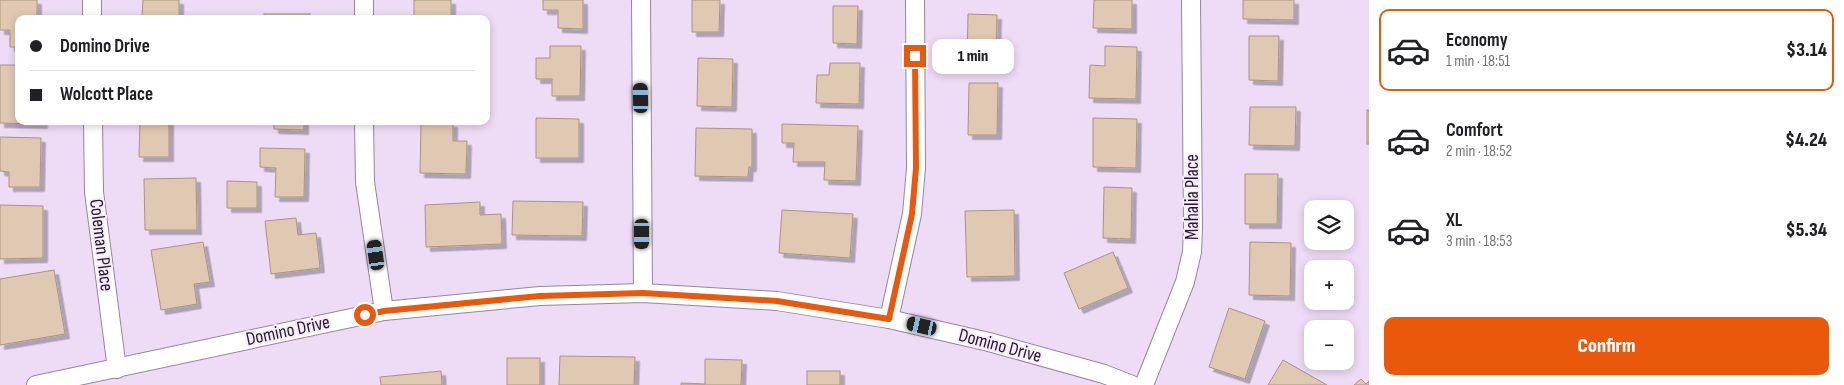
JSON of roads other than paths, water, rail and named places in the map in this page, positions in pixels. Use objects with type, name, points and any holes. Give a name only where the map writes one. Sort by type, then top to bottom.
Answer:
[{"type":"street","points":[[92,0],[92,15]]},
{"type":"street","points":[[364,0],[364,15]]},
{"type":"street","points":[[641,0],[643,293]]},
{"type":"street","points":[[889,319],[912,214],[916,168],[915,0]]},
{"type":"street","name":"Mahalia Place","points":[[1144,385],[1185,282],[1192,252],[1191,0]]},
{"type":"street","name":"Coleman Place","points":[[93,125],[94,192],[117,369]]},
{"type":"street","points":[[364,125],[365,182],[384,311]]},
{"type":"street","name":"Domino Drive","points":[[36,385],[384,311],[540,296],[643,293],[777,301],[889,319],[989,342],[1104,374],[1132,385]]}]
